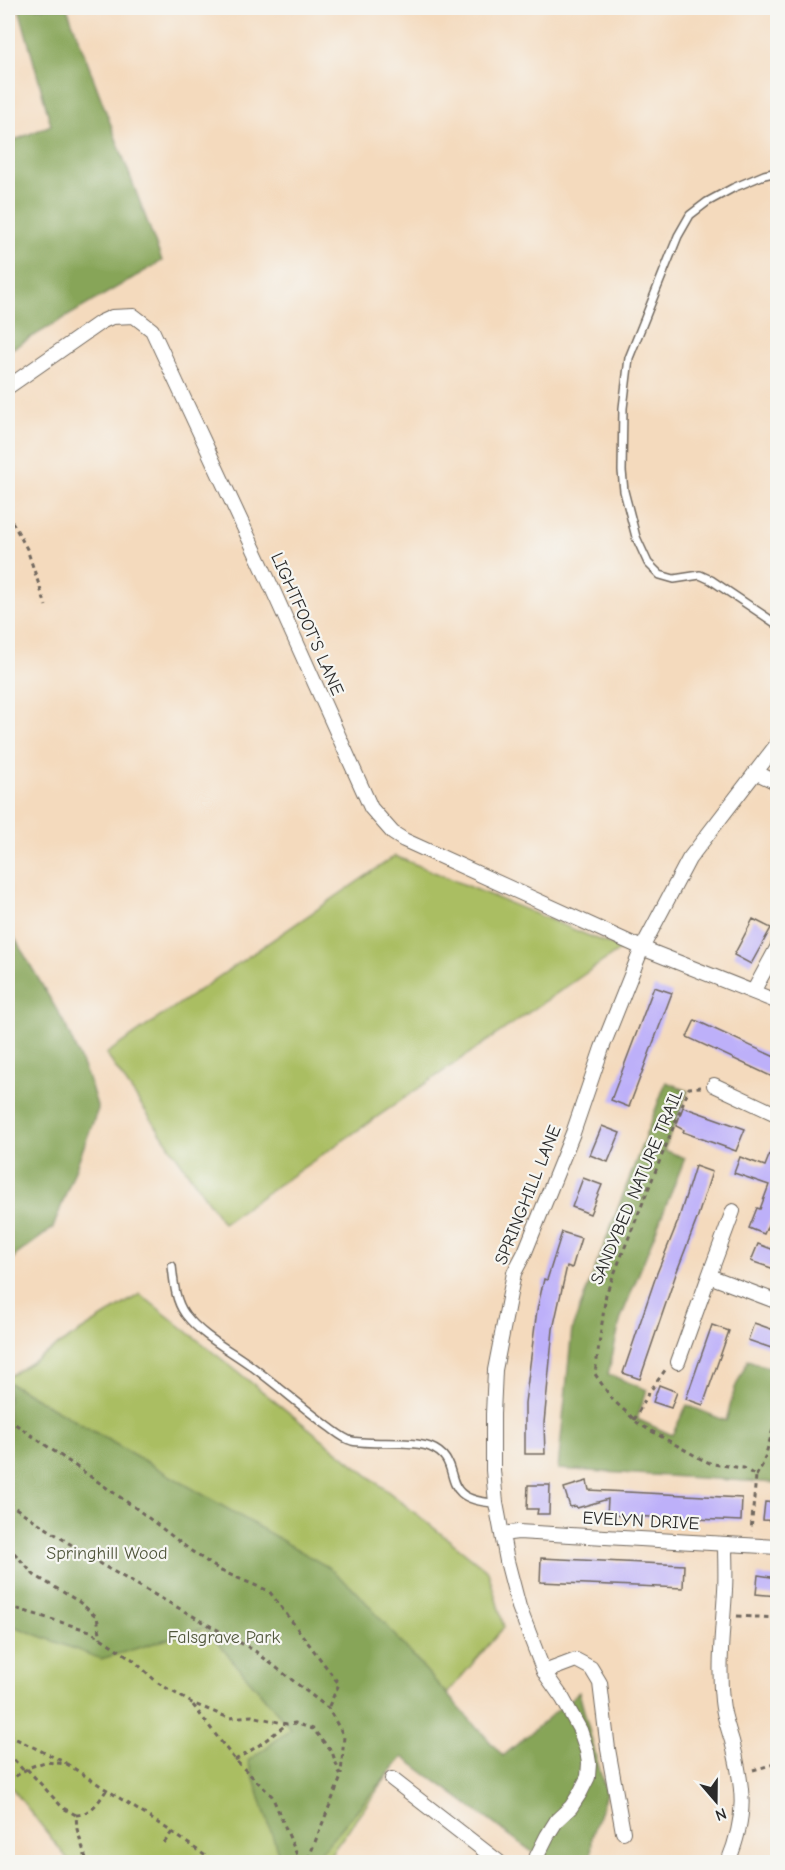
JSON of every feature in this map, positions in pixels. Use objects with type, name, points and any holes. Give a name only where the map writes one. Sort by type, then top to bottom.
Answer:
[{"type":"street","name":"LIGHTFOOT'S LANE","points":[[8,387],[106,319],[123,315],[134,316],[143,321],[152,330],[371,808],[377,816],[393,833],[404,840],[642,948]]},
{"type":"street","name":"SPRINGHILL LANE","points":[[534,1863],[557,1820],[571,1807],[588,1778],[589,1763],[580,1730],[563,1698],[544,1672],[519,1607],[496,1503],[493,1414],[495,1370],[514,1273],[573,1133],[602,1048],[642,948],[688,859],[777,743]]},
{"type":"street","points":[[756,772],[777,783]]},
{"type":"street","points":[[753,992],[777,946]]},
{"type":"street","points":[[642,948],[777,1002]]},
{"type":"street","points":[[714,1085],[771,1117]]},
{"type":"street","points":[[678,1362],[733,1211]]},
{"type":"street","points":[[709,1276],[777,1302]]},
{"type":"street","name":"EVELYN DRIVE","points":[[502,1534],[518,1532],[777,1547]]},
{"type":"street","points":[[725,1544],[720,1673],[722,1703],[740,1773],[743,1800],[735,1846],[728,1863]]},
{"type":"street","points":[[544,1672],[576,1660],[591,1668],[600,1683],[608,1749],[623,1832]]},
{"type":"street","points":[[392,1779],[499,1863]]},
{"type":"lane","points":[[777,172],[733,188],[707,202],[690,215],[678,236],[628,358],[623,408],[622,471],[624,491],[636,537],[648,563],[654,570],[666,578],[674,579],[700,575],[777,625]]},
{"type":"lane","points":[[172,1266],[179,1304],[187,1317],[200,1330],[250,1365],[317,1418],[352,1441],[428,1446],[447,1459],[456,1487],[461,1494],[474,1501],[496,1503]]},
{"type":"path","points":[[8,514],[27,549],[46,606]]},
{"type":"path","name":"SANDYBED NATURE TRAIL","points":[[714,1085],[689,1089],[606,1294],[595,1374],[612,1399],[634,1420],[701,1460],[712,1464],[744,1468],[756,1476]]},
{"type":"path","points":[[634,1420],[648,1394],[666,1369],[678,1362]]},
{"type":"path","points":[[8,1390],[12,1385]]},
{"type":"path","points":[[748,1546],[757,1485],[756,1476],[763,1464],[777,1412]]},
{"type":"path","points":[[8,1419],[221,1571],[269,1591],[339,1684],[328,1708]]},
{"type":"path","points":[[8,1503],[102,1565],[255,1651],[328,1708],[344,1736],[341,1777],[308,1863]]},
{"type":"path","points":[[8,1546],[34,1575],[78,1601],[97,1617],[102,1639]]},
{"type":"path","points":[[8,1605],[90,1631],[132,1659],[158,1683],[192,1703],[229,1718],[252,1716],[313,1729],[333,1752],[341,1777]]},
{"type":"path","points":[[723,1616],[777,1617]]},
{"type":"path","points":[[192,1703],[236,1760],[272,1796],[300,1863]]},
{"type":"path","points":[[236,1760],[287,1724]]},
{"type":"path","points":[[8,1735],[67,1764],[172,1832],[214,1863]]},
{"type":"path","points":[[8,1753],[63,1808],[76,1815],[85,1815],[94,1807],[106,1789]]},
{"type":"path","points":[[8,1781],[25,1770],[45,1762],[67,1764]]},
{"type":"path","points":[[740,1773],[777,1763]]},
{"type":"path","points":[[76,1815],[76,1829],[87,1863]]},
{"type":"path","points":[[164,1843],[172,1832]]},
{"type":"green space","points":[[19,8],[67,8],[162,261],[8,351],[8,143],[51,125]]},
{"type":"green space","points":[[395,856],[621,949],[223,1223],[106,1054]]},
{"type":"green space","points":[[8,927],[65,1024],[90,1083],[98,1109],[53,1228],[15,1256],[8,1267]]},
{"type":"green space","points":[[666,1082],[688,1091],[664,1150],[685,1158],[621,1318],[608,1374],[647,1390],[637,1419],[672,1435],[687,1405],[726,1421],[735,1388],[748,1360],[777,1371],[777,1483],[558,1469],[572,1329]]},
{"type":"green space","name":"Falsgrave Park","points":[[140,1294],[488,1571],[504,1627],[450,1690],[325,1862],[70,1862],[8,1783],[8,1377]]},
{"type":"green space","name":"Springhill Wood","points":[[8,1382],[328,1567],[357,1592],[503,1756],[579,1692],[606,1794],[592,1837],[591,1862],[546,1862],[403,1757],[312,1862],[281,1862],[248,1761],[290,1730],[205,1628],[101,1659],[8,1624]]},
{"type":"building","points":[[753,919],[771,928],[751,964],[734,955]]},
{"type":"building","points":[[654,987],[672,993],[629,1107],[611,1100]]},
{"type":"building","points":[[695,1020],[777,1058],[777,1079],[687,1037]]},
{"type":"building","points":[[683,1107],[745,1129],[736,1151],[683,1132],[684,1130],[676,1126]]},
{"type":"building","points":[[602,1126],[620,1133],[608,1162],[590,1155]]},
{"type":"building","points":[[777,1136],[777,1210],[775,1209],[764,1234],[749,1228],[757,1208],[760,1209],[769,1185],[734,1173],[740,1157],[765,1166]]},
{"type":"building","points":[[695,1166],[712,1172],[640,1379],[623,1373],[657,1273],[678,1221]]},
{"type":"building","points":[[583,1178],[602,1185],[590,1214],[572,1207]]},
{"type":"building","points":[[562,1232],[581,1238],[572,1268],[567,1266],[553,1329],[544,1423],[545,1454],[525,1454],[525,1403],[537,1310],[544,1279],[547,1280]]},
{"type":"building","points":[[758,1244],[777,1251],[777,1270],[751,1261]]},
{"type":"building","points":[[754,1323],[777,1331],[777,1350],[748,1340]]},
{"type":"building","points":[[712,1325],[729,1331],[703,1405],[686,1399]]},
{"type":"building","points":[[659,1385],[677,1392],[671,1408],[653,1402]]},
{"type":"building","points":[[587,1481],[589,1490],[742,1498],[741,1521],[607,1515],[608,1499],[577,1508],[576,1506],[570,1507],[564,1488]]},
{"type":"building","points":[[528,1485],[550,1485],[549,1514],[537,1514],[538,1509],[527,1509]]},
{"type":"building","points":[[765,1502],[777,1503],[777,1521],[763,1520]]},
{"type":"building","points":[[541,1558],[684,1565],[683,1588],[540,1582]]},
{"type":"building","points":[[758,1575],[777,1578],[777,1596],[756,1594]]}]
